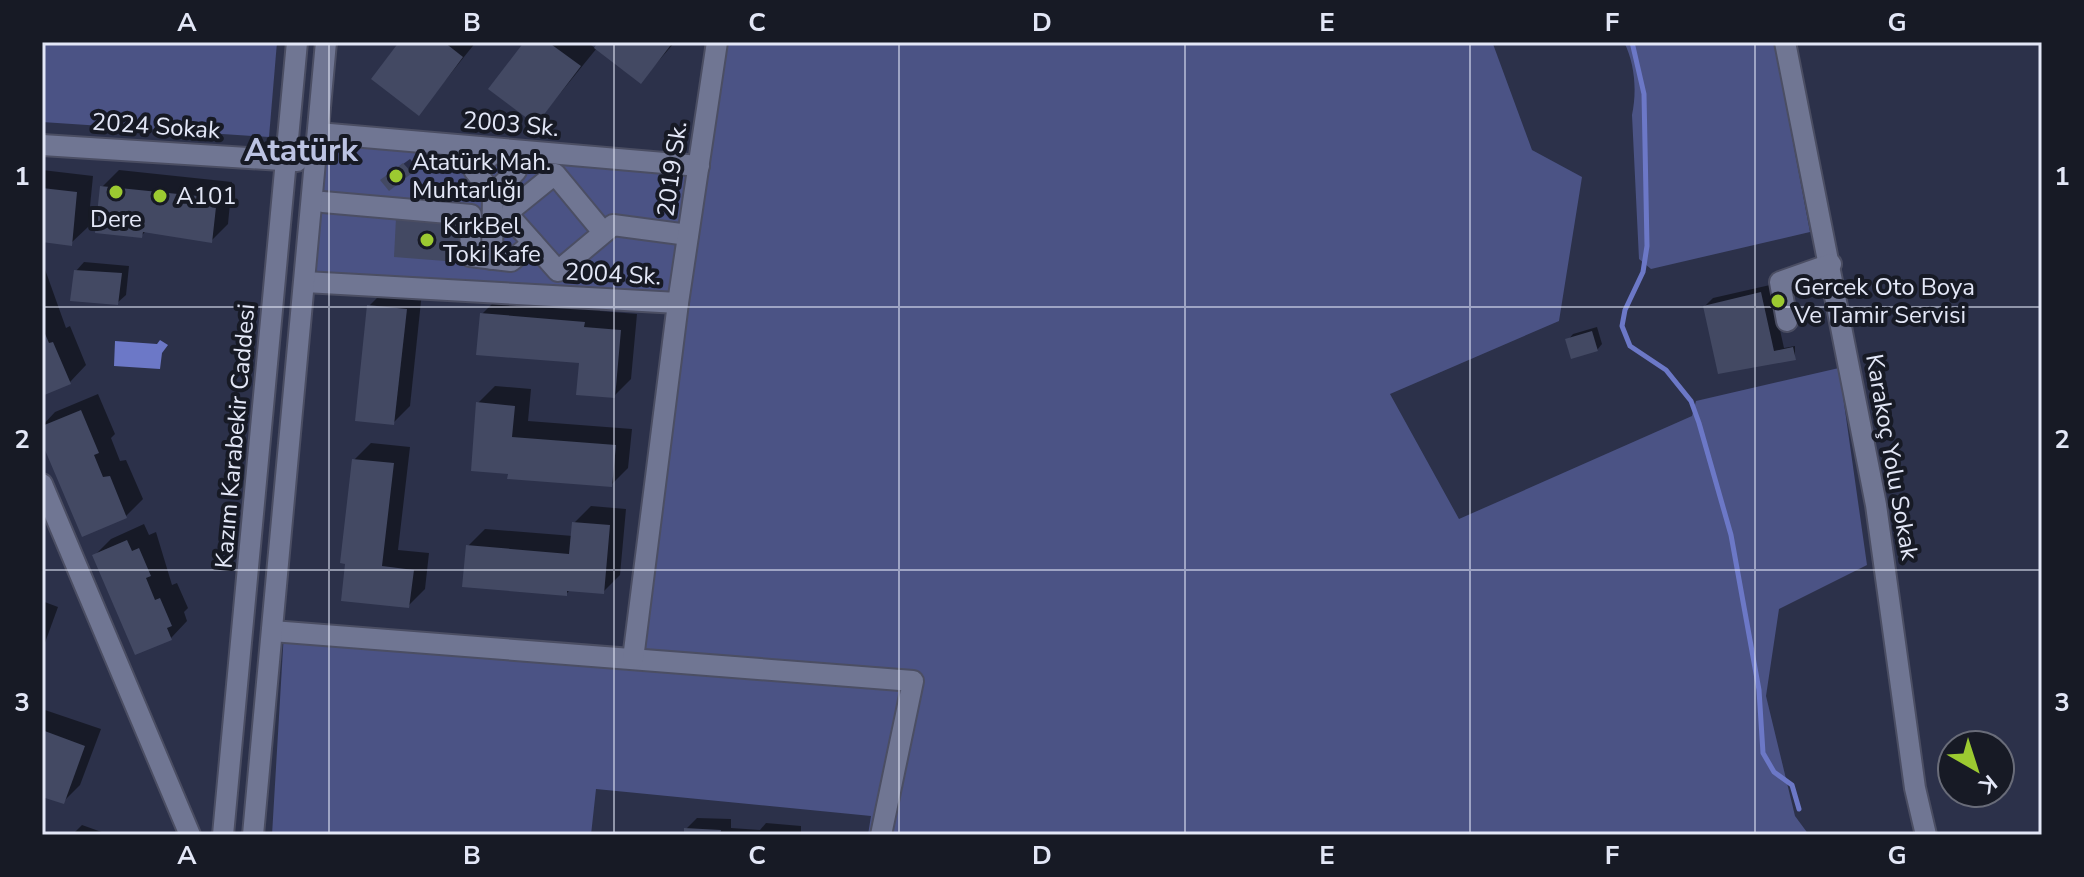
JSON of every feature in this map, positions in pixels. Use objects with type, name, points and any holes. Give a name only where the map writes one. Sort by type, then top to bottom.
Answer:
[{"type":"street","name":"Kazım Karabekir Caddesi","points":[[223,835],[297,42]]},
{"type":"street","points":[[253,835],[326,42]]},
{"type":"street","name":"2019 Sk.","points":[[633,659],[678,303],[717,42]]},
{"type":"street","name":"Karakoç Yolu Sokak","points":[[1785,42],[1876,505],[1915,788],[1926,835]]},
{"type":"street","name":"2003 Sk.","points":[[318,133],[699,166]]},
{"type":"street","name":"2024 Sokak","points":[[42,145],[315,163]]},
{"type":"street","points":[[485,293],[493,194],[516,171],[498,149],[474,170],[493,194]]},
{"type":"street","points":[[603,232],[555,174],[513,208],[510,217],[558,271],[613,225],[688,235]]},
{"type":"street","points":[[323,202],[386,201],[471,215],[470,256],[511,261],[533,243]]},
{"type":"street","points":[[1787,321],[1780,282],[1831,264]]},
{"type":"street","name":"2004 Sk.","points":[[305,282],[678,303]]},
{"type":"street","points":[[42,484],[190,835]]},
{"type":"street","points":[[272,631],[913,681],[881,835]]},
{"type":"shaded area","points":[[42,42],[277,42],[269,137],[42,122]]},
{"type":"shaded area","points":[[721,42],[1493,44],[1532,150],[1582,177],[1559,321],[1390,394],[1459,519],[1692,416],[1696,401],[1839,368],[1867,565],[1779,609],[1766,696],[1795,816],[1809,835],[868,835],[871,816],[596,789],[591,835],[272,835],[284,632],[633,659],[678,303],[315,283],[327,152],[356,155],[359,126],[698,166]]},
{"type":"shaded area","points":[[1624,42],[1774,42],[1810,232],[1651,269],[1639,259],[1632,115],[1634,78]]},
{"type":"shaded area","points":[[160,340],[168,345],[162,353],[160,369],[114,366],[115,341],[157,344]]},
{"type":"building","points":[[399,42],[444,42],[463,57],[419,116],[371,79]]},
{"type":"building","points":[[524,42],[548,42],[581,66],[536,125],[488,89]]},
{"type":"building","points":[[598,42],[673,42],[641,84],[594,48]]},
{"type":"building","name":"Atatürk Mah. Muhtarlığı","points":[[403,163],[412,173],[389,191],[380,180]]},
{"type":"building","points":[[100,186],[217,198],[212,243],[143,232],[142,238],[95,233]]},
{"type":"building","points":[[42,188],[77,192],[72,246],[42,242]]},
{"type":"building","name":"KırkBel Toki Kafe","points":[[396,218],[462,223],[458,262],[394,257]]},
{"type":"building","points":[[74,270],[122,273],[118,305],[70,301]]},
{"type":"building","points":[[1761,292],[1774,351],[1793,347],[1796,360],[1718,374],[1703,306]]},
{"type":"building","points":[[367,305],[407,309],[394,425],[355,421]]},
{"type":"building","points":[[480,313],[585,322],[584,327],[621,330],[615,398],[576,395],[579,363],[476,355]]},
{"type":"building","points":[[42,327],[49,343],[53,342],[71,384],[42,396]]},
{"type":"building","points":[[1592,331],[1598,351],[1571,359],[1565,339]]},
{"type":"building","points":[[476,402],[515,406],[512,437],[616,445],[612,487],[507,479],[508,474],[471,471]]},
{"type":"building","points":[[81,410],[99,453],[94,455],[103,477],[110,476],[127,518],[82,537],[42,443],[42,426]]},
{"type":"building","points":[[352,459],[394,463],[382,566],[414,570],[409,608],[341,601],[345,564],[340,563]]},
{"type":"building","points":[[572,522],[610,525],[604,594],[567,591],[567,596],[462,587],[466,545],[569,554]]},
{"type":"building","points":[[127,540],[132,551],[139,548],[151,576],[146,578],[155,600],[160,598],[172,626],[167,628],[172,640],[135,655],[92,555]]},
{"type":"building","points":[[42,730],[85,746],[64,804],[42,797]]},
{"type":"building","points":[[684,828],[721,830],[720,835],[684,835]]},
{"type":"waterway","points":[[1632,42],[1644,94],[1647,246],[1643,272],[1625,310],[1622,326],[1630,346],[1666,370],[1691,401],[1731,535],[1759,690],[1763,753],[1774,772],[1792,785],[1799,809]]},
{"type":"place","name":"Atatürk Mah. Muhtarlığı","points":[[396,176]]},
{"type":"place","name":"Dere","points":[[116,192]]},
{"type":"place","name":"A101","points":[[160,196]]},
{"type":"place","name":"KırkBel Toki Kafe","points":[[427,240]]},
{"type":"place","name":"Gercek Oto Boya Ve Tamir Servisi","points":[[1778,301]]},
{"type":"district","name":"Atatürk","points":[[301,150]]}]
